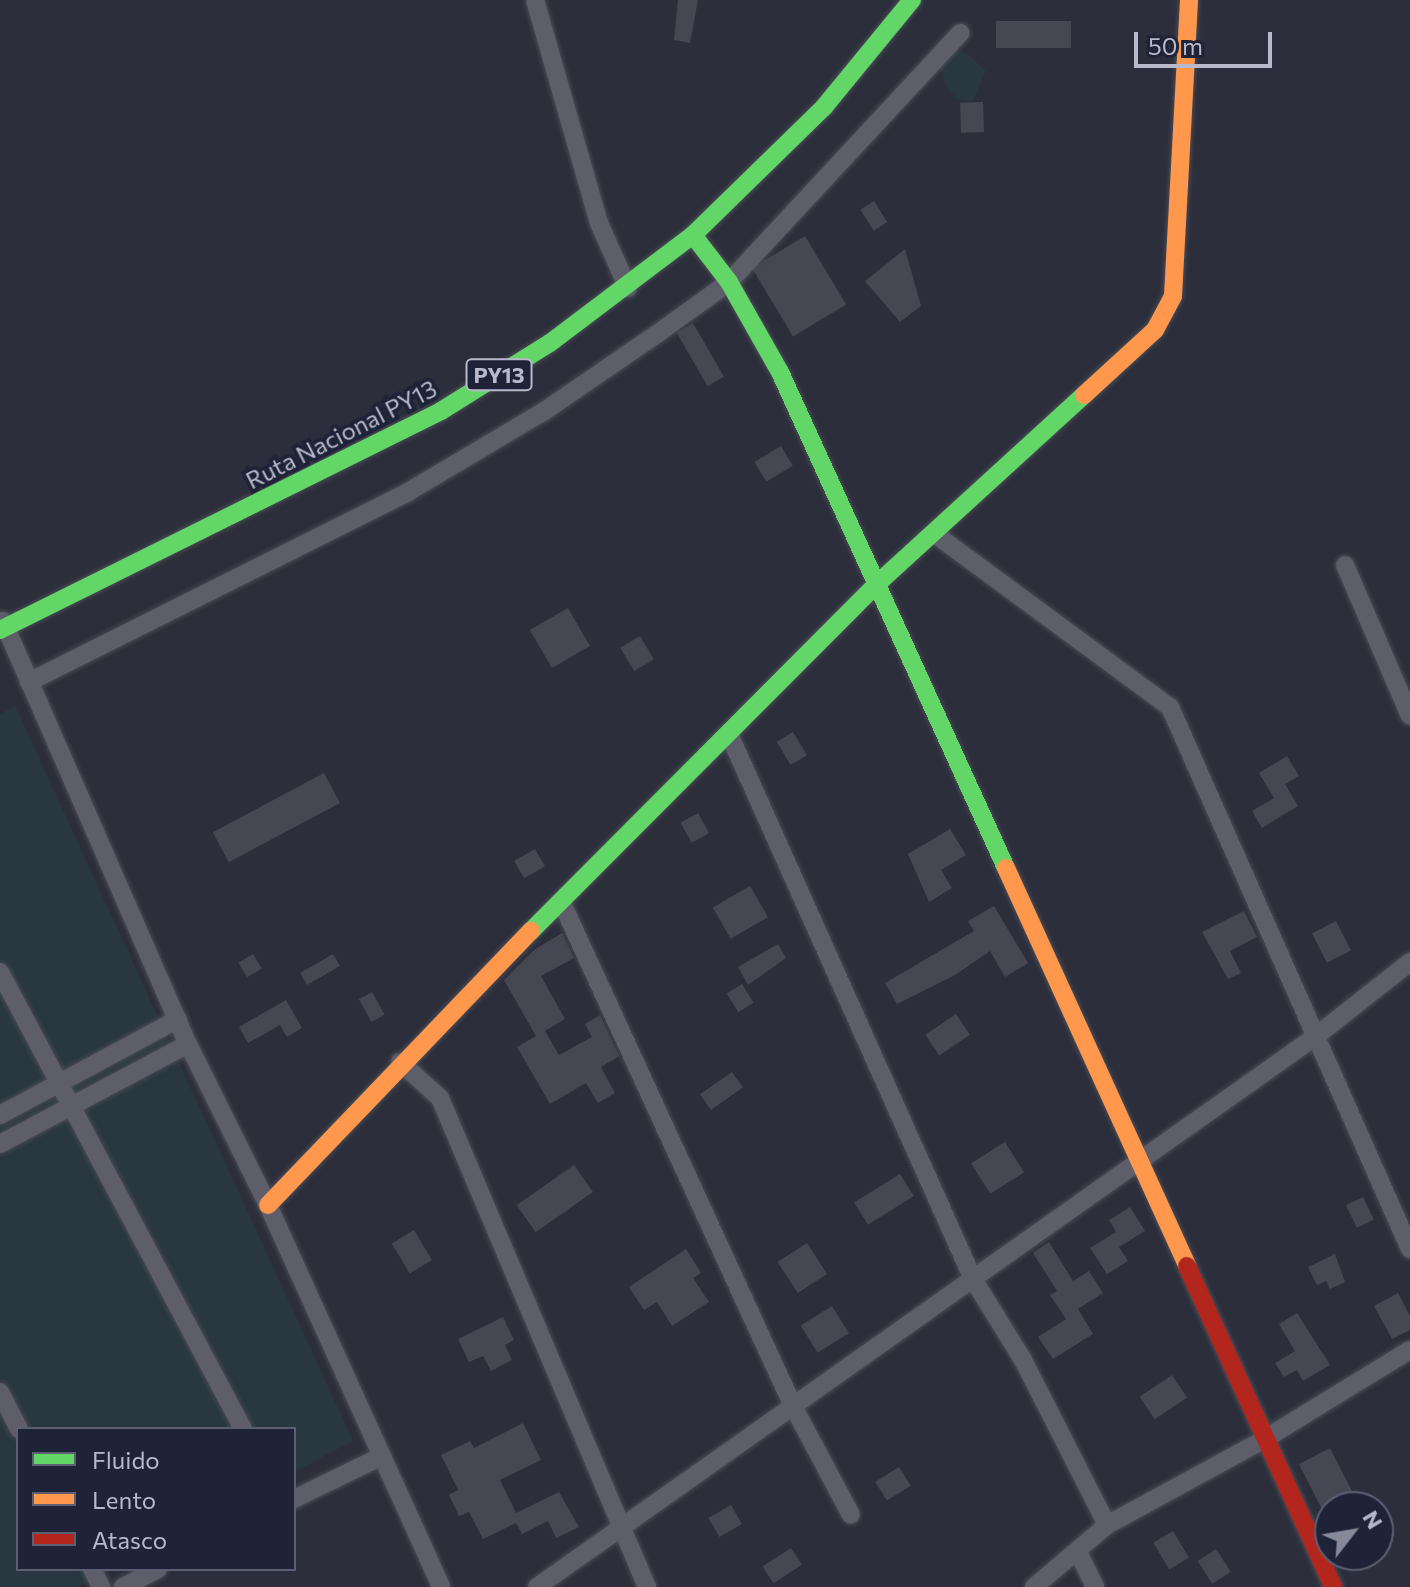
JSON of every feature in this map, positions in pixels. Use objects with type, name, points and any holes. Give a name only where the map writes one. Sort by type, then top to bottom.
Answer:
[{"type":"main road","name":"Ruta Nacional PY13","points":[[2,624],[441,411],[628,288],[693,235],[824,107],[912,0]]},
{"type":"main road","points":[[268,1205],[400,1062],[878,583],[1155,330],[1173,296],[1189,0]]},
{"type":"main road","points":[[693,235],[729,282],[780,372],[1142,1160],[1263,1440],[1333,1587]]},
{"type":"street","points":[[535,0],[599,223],[628,288]]},
{"type":"street","points":[[29,682],[408,492],[543,412],[729,282],[960,33]]},
{"type":"street","points":[[935,534],[1170,707],[1410,1249]]},
{"type":"street","points":[[1345,565],[1410,716]]},
{"type":"street","points":[[2,624],[188,1044],[268,1205],[441,1587]]},
{"type":"street","points":[[729,734],[973,1279],[1023,1360],[1107,1525]]},
{"type":"street","points":[[561,901],[793,1406],[851,1515]]},
{"type":"street","points":[[537,1587],[1316,1036],[1410,962]]},
{"type":"street","points":[[0,972],[242,1427]]},
{"type":"street","points":[[0,1115],[178,1019]]},
{"type":"street","points":[[0,1144],[188,1044]]},
{"type":"street","points":[[400,1062],[440,1098],[619,1529],[647,1587]]},
{"type":"street","points":[[1034,1587],[1107,1525],[1263,1440],[1410,1350]]},
{"type":"street","points":[[0,1392],[18,1427]]},
{"type":"street","points":[[296,1498],[380,1457]]},
{"type":"street","points":[[1078,1552],[1095,1587]]},
{"type":"street","points":[[123,1587],[154,1571]]},
{"type":"shaded area","points":[[953,51],[968,54],[986,71],[973,101],[957,99],[947,88],[940,67]]},
{"type":"shaded area","points":[[15,706],[353,1441],[296,1471],[296,1427],[16,1427],[16,1571],[109,1571],[79,1587],[0,1587],[0,714]]},
{"type":"building","points":[[678,0],[698,0],[690,43],[674,40]]},
{"type":"building","points":[[996,21],[1071,21],[1071,48],[996,48]]},
{"type":"building","points":[[983,102],[984,132],[961,133],[960,103]]},
{"type":"building","points":[[874,201],[887,222],[874,231],[860,209]]},
{"type":"building","points":[[805,236],[846,305],[793,337],[752,268]]},
{"type":"building","points":[[905,249],[921,306],[900,322],[865,281]]},
{"type":"building","points":[[693,323],[724,377],[708,386],[677,332]]},
{"type":"building","points":[[781,446],[793,466],[766,482],[754,462]]},
{"type":"building","points":[[568,608],[590,646],[552,668],[530,630]]},
{"type":"building","points":[[640,636],[654,659],[634,671],[620,648]]},
{"type":"building","points":[[793,732],[807,755],[791,765],[777,742]]},
{"type":"building","points":[[1287,756],[1299,776],[1285,784],[1298,806],[1262,828],[1252,811],[1274,798],[1259,773]]},
{"type":"building","points":[[324,773],[340,803],[229,862],[213,832]]},
{"type":"building","points":[[698,813],[709,833],[692,843],[681,823]]},
{"type":"building","points":[[950,829],[966,855],[941,870],[952,888],[929,902],[908,854]]},
{"type":"building","points":[[535,849],[545,866],[524,878],[514,861]]},
{"type":"building","points":[[750,886],[768,917],[731,939],[713,908]]},
{"type":"building","points":[[994,906],[1028,963],[1005,977],[990,951],[955,975],[897,1004],[885,983],[974,931],[968,921]]},
{"type":"building","points":[[1244,911],[1257,937],[1230,951],[1241,973],[1228,979],[1202,932]]},
{"type":"building","points":[[1336,921],[1351,950],[1327,963],[1312,933]]},
{"type":"building","points":[[562,933],[574,958],[541,976],[565,1019],[545,1031],[559,1055],[592,1037],[585,1024],[600,1015],[619,1056],[601,1067],[615,1093],[598,1103],[586,1083],[550,1104],[517,1047],[536,1036],[504,980],[534,950]]},
{"type":"building","points":[[778,944],[786,958],[748,985],[738,967]]},
{"type":"building","points":[[253,954],[262,969],[247,977],[238,963]]},
{"type":"building","points":[[333,954],[340,966],[307,985],[300,973]]},
{"type":"building","points":[[742,984],[754,1003],[738,1012],[727,994]]},
{"type":"building","points":[[372,992],[385,1015],[371,1022],[359,999]]},
{"type":"building","points":[[286,1000],[302,1028],[287,1037],[280,1025],[248,1043],[239,1027]]},
{"type":"building","points":[[956,1014],[970,1035],[939,1055],[925,1035]]},
{"type":"building","points":[[732,1072],[743,1088],[711,1110],[700,1094]]},
{"type":"building","points":[[1005,1142],[1024,1173],[990,1194],[971,1163]]},
{"type":"building","points":[[574,1165],[593,1192],[536,1232],[517,1205]]},
{"type":"building","points":[[900,1174],[914,1196],[868,1225],[854,1203]]},
{"type":"building","points":[[1363,1197],[1374,1219],[1357,1228],[1346,1205]]},
{"type":"building","points":[[1130,1207],[1145,1231],[1119,1247],[1128,1261],[1107,1274],[1090,1248],[1116,1232],[1109,1220]]},
{"type":"building","points":[[414,1230],[432,1260],[410,1273],[392,1243]]},
{"type":"building","points":[[1049,1242],[1073,1281],[1089,1271],[1103,1293],[1078,1309],[1093,1334],[1053,1359],[1038,1337],[1066,1319],[1050,1295],[1057,1291],[1033,1253]]},
{"type":"building","points":[[807,1243],[827,1274],[798,1293],[778,1262]]},
{"type":"building","points":[[686,1249],[701,1273],[693,1278],[709,1302],[672,1326],[657,1302],[644,1310],[629,1287]]},
{"type":"building","points":[[1335,1254],[1345,1282],[1330,1289],[1326,1281],[1317,1285],[1308,1267]]},
{"type":"building","points":[[1398,1293],[1410,1316],[1410,1330],[1392,1339],[1374,1306]]},
{"type":"building","points":[[832,1306],[849,1333],[818,1353],[801,1326]]},
{"type":"building","points":[[1297,1313],[1330,1365],[1303,1381],[1297,1370],[1284,1377],[1275,1363],[1295,1351],[1279,1324]]},
{"type":"building","points":[[503,1317],[514,1340],[505,1345],[512,1360],[491,1371],[483,1356],[469,1362],[458,1339]]},
{"type":"building","points":[[1172,1375],[1187,1397],[1155,1419],[1140,1397]]},
{"type":"building","points":[[523,1423],[541,1460],[500,1480],[516,1513],[559,1492],[579,1527],[556,1538],[548,1521],[522,1534],[516,1523],[483,1539],[469,1512],[459,1516],[449,1495],[458,1490],[441,1455],[470,1441],[474,1448]]},
{"type":"building","points":[[1330,1448],[1352,1491],[1314,1491],[1314,1494],[1299,1464]]},
{"type":"building","points":[[899,1467],[911,1486],[887,1500],[875,1482]]},
{"type":"building","points":[[731,1505],[742,1524],[719,1537],[708,1518]]},
{"type":"building","points":[[1173,1531],[1189,1558],[1169,1569],[1153,1543]]},
{"type":"building","points":[[791,1548],[802,1565],[773,1583],[762,1567]]},
{"type":"building","points":[[1216,1549],[1231,1572],[1212,1584],[1198,1561]]},
{"type":"traffic: fast","points":[[0,630],[441,411],[550,343],[693,235],[824,107],[912,0]]},
{"type":"traffic: fast","points":[[693,235],[729,282],[780,372],[1006,868]]},
{"type":"traffic: fast","points":[[531,931],[878,583],[1084,395]]},
{"type":"traffic: slow","points":[[1084,395],[1155,330],[1173,296],[1189,0]]},
{"type":"traffic: slow","points":[[1006,868],[1187,1266]]},
{"type":"traffic: slow","points":[[268,1205],[531,931]]},
{"type":"traffic: jam","points":[[1187,1266],[1333,1587]]}]
